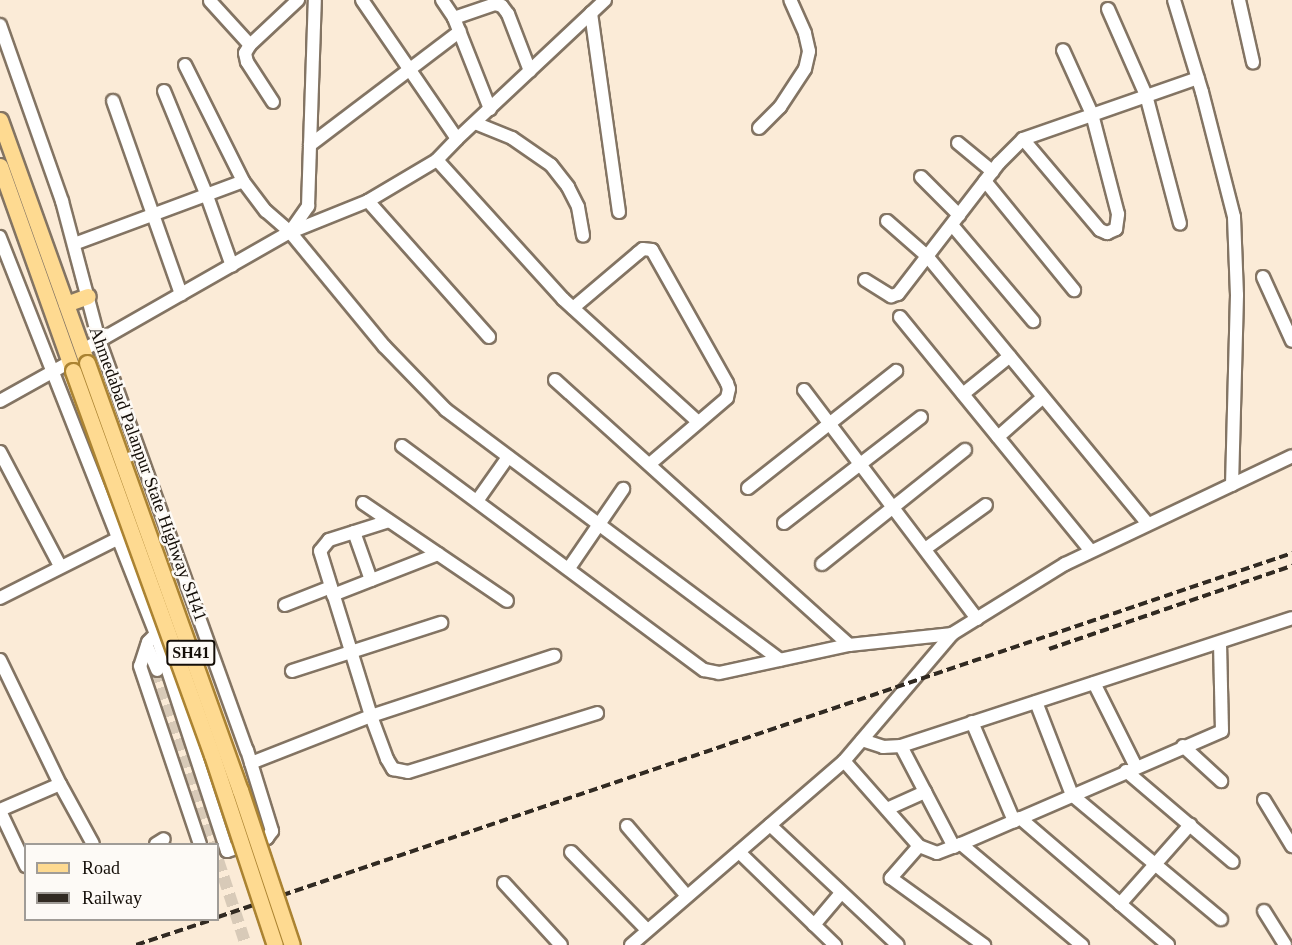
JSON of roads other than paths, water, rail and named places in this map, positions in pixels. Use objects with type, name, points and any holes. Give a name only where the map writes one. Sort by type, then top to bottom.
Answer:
[{"type":"main road","name":"Ahmedabad Palanpur State Highway SH41","points":[[0,120],[240,790],[292,945]]},
{"type":"main road","name":"Ahmedabad Palanpur State Highway SH41","points":[[0,166],[212,755],[275,945]]},
{"type":"main road","points":[[66,304],[88,297]]},
{"type":"street","points":[[273,102],[247,62],[245,53],[250,45],[298,0]]},
{"type":"street","points":[[290,232],[308,206],[315,0]]},
{"type":"street","points":[[362,0],[457,139]]},
{"type":"street","points":[[442,0],[460,31],[490,109]]},
{"type":"street","points":[[85,356],[99,340],[290,232],[368,201],[437,160],[605,0]]},
{"type":"street","points":[[759,128],[780,107],[805,69],[809,51],[805,33],[790,0]]},
{"type":"street","points":[[1174,0],[1198,78],[1234,217],[1237,296],[1232,485]]},
{"type":"street","points":[[1239,0],[1253,62]]},
{"type":"street","points":[[210,1],[250,45]]},
{"type":"street","points":[[454,18],[495,4],[502,6],[508,14],[530,71]]},
{"type":"street","points":[[1108,9],[1146,95],[1180,224]]},
{"type":"street","points":[[591,13],[619,212]]},
{"type":"street","points":[[0,25],[74,244],[99,340],[251,763],[272,831],[267,838],[222,851],[156,634],[0,237]]},
{"type":"street","points":[[310,145],[460,31]]},
{"type":"street","points":[[1023,139],[1097,227],[1104,232],[1111,232],[1118,225],[1118,214],[1092,114],[1063,50]]},
{"type":"street","points":[[185,65],[243,181],[266,212],[290,232],[384,346],[446,410],[780,660]]},
{"type":"street","points":[[865,280],[894,297],[989,177],[1023,139],[1198,78]]},
{"type":"street","points":[[164,91],[207,196],[232,266]]},
{"type":"street","points":[[113,101],[181,294]]},
{"type":"street","points":[[475,123],[512,138],[551,165],[573,197],[583,236]]},
{"type":"street","points":[[958,143],[989,177],[1074,290]]},
{"type":"street","points":[[437,160],[573,308],[697,421]]},
{"type":"street","points":[[921,177],[1033,321]]},
{"type":"street","points":[[74,244],[243,181]]},
{"type":"street","points":[[368,201],[489,337]]},
{"type":"street","points":[[887,221],[927,256],[1148,524]]},
{"type":"street","points":[[573,308],[638,253],[648,248],[652,250],[729,389],[727,398],[697,421],[651,463]]},
{"type":"street","points":[[1263,277],[1292,341]]},
{"type":"street","points":[[900,317],[1091,551]]},
{"type":"street","points":[[963,394],[1010,356]]},
{"type":"street","points":[[0,401],[53,371],[71,366]]},
{"type":"street","points":[[748,488],[896,371]]},
{"type":"street","points":[[555,380],[651,463],[849,645]]},
{"type":"street","points":[[804,390],[978,619]]},
{"type":"street","points":[[998,437],[1043,396]]},
{"type":"street","points":[[784,523],[921,417]]},
{"type":"street","points":[[402,446],[704,670],[718,673],[849,645],[952,634]]},
{"type":"street","points":[[822,564],[965,450]]},
{"type":"street","points":[[0,452],[60,567]]},
{"type":"street","points":[[631,945],[844,761],[952,634],[1065,564],[1292,456]]},
{"type":"street","points":[[477,501],[508,457]]},
{"type":"street","points":[[568,568],[623,489]]},
{"type":"street","points":[[363,503],[507,601]]},
{"type":"street","points":[[925,549],[986,505]]},
{"type":"street","points":[[389,521],[329,540],[321,546],[322,558],[371,716],[393,769],[402,773],[597,713]]},
{"type":"street","points":[[354,532],[370,580]]},
{"type":"street","points":[[0,598],[119,538]]},
{"type":"street","points":[[285,605],[370,580],[438,554]]},
{"type":"street","points":[[862,740],[883,747],[901,746],[1292,618]]},
{"type":"street","points":[[292,671],[441,623]]},
{"type":"street","points":[[156,634],[147,646],[140,666],[200,843]]},
{"type":"street","points":[[844,761],[919,846],[937,853],[958,846],[1183,746],[1222,731],[1220,643]]},
{"type":"street","points":[[147,646],[157,670]]},
{"type":"street","points":[[251,763],[371,716],[554,656]]},
{"type":"street","points":[[0,660],[60,784],[92,843]]},
{"type":"street","points":[[1094,683],[1131,769],[1233,862]]},
{"type":"street","points":[[1036,702],[1072,795],[1221,919]]},
{"type":"street","points":[[972,722],[1017,820],[1168,945]]},
{"type":"street","points":[[901,746],[925,792],[958,846],[1082,945]]},
{"type":"street","points":[[1183,746],[1221,781]]},
{"type":"street","points":[[24,862],[0,810],[60,784]]},
{"type":"street","points":[[887,809],[925,792]]},
{"type":"street","points":[[1264,800],[1290,838]]},
{"type":"street","points":[[770,825],[898,945]]},
{"type":"street","points":[[1120,904],[1190,825]]},
{"type":"street","points":[[627,826],[687,896]]},
{"type":"street","points":[[919,846],[891,878],[984,945]]},
{"type":"street","points":[[571,852],[647,930]]},
{"type":"street","points":[[739,852],[835,945]]},
{"type":"street","points":[[504,883],[561,945]]},
{"type":"street","points":[[814,925],[841,893]]},
{"type":"street","points":[[1264,911],[1286,945]]},
{"type":"tunnel","points":[[157,670],[213,843]]},
{"type":"tunnel","points":[[219,863],[246,945]]},
{"type":"railway","points":[[219,917],[1292,553]]},
{"type":"railway","points":[[1049,649],[1292,566]]},
{"type":"railway","points":[[136,945],[208,921]]}]
